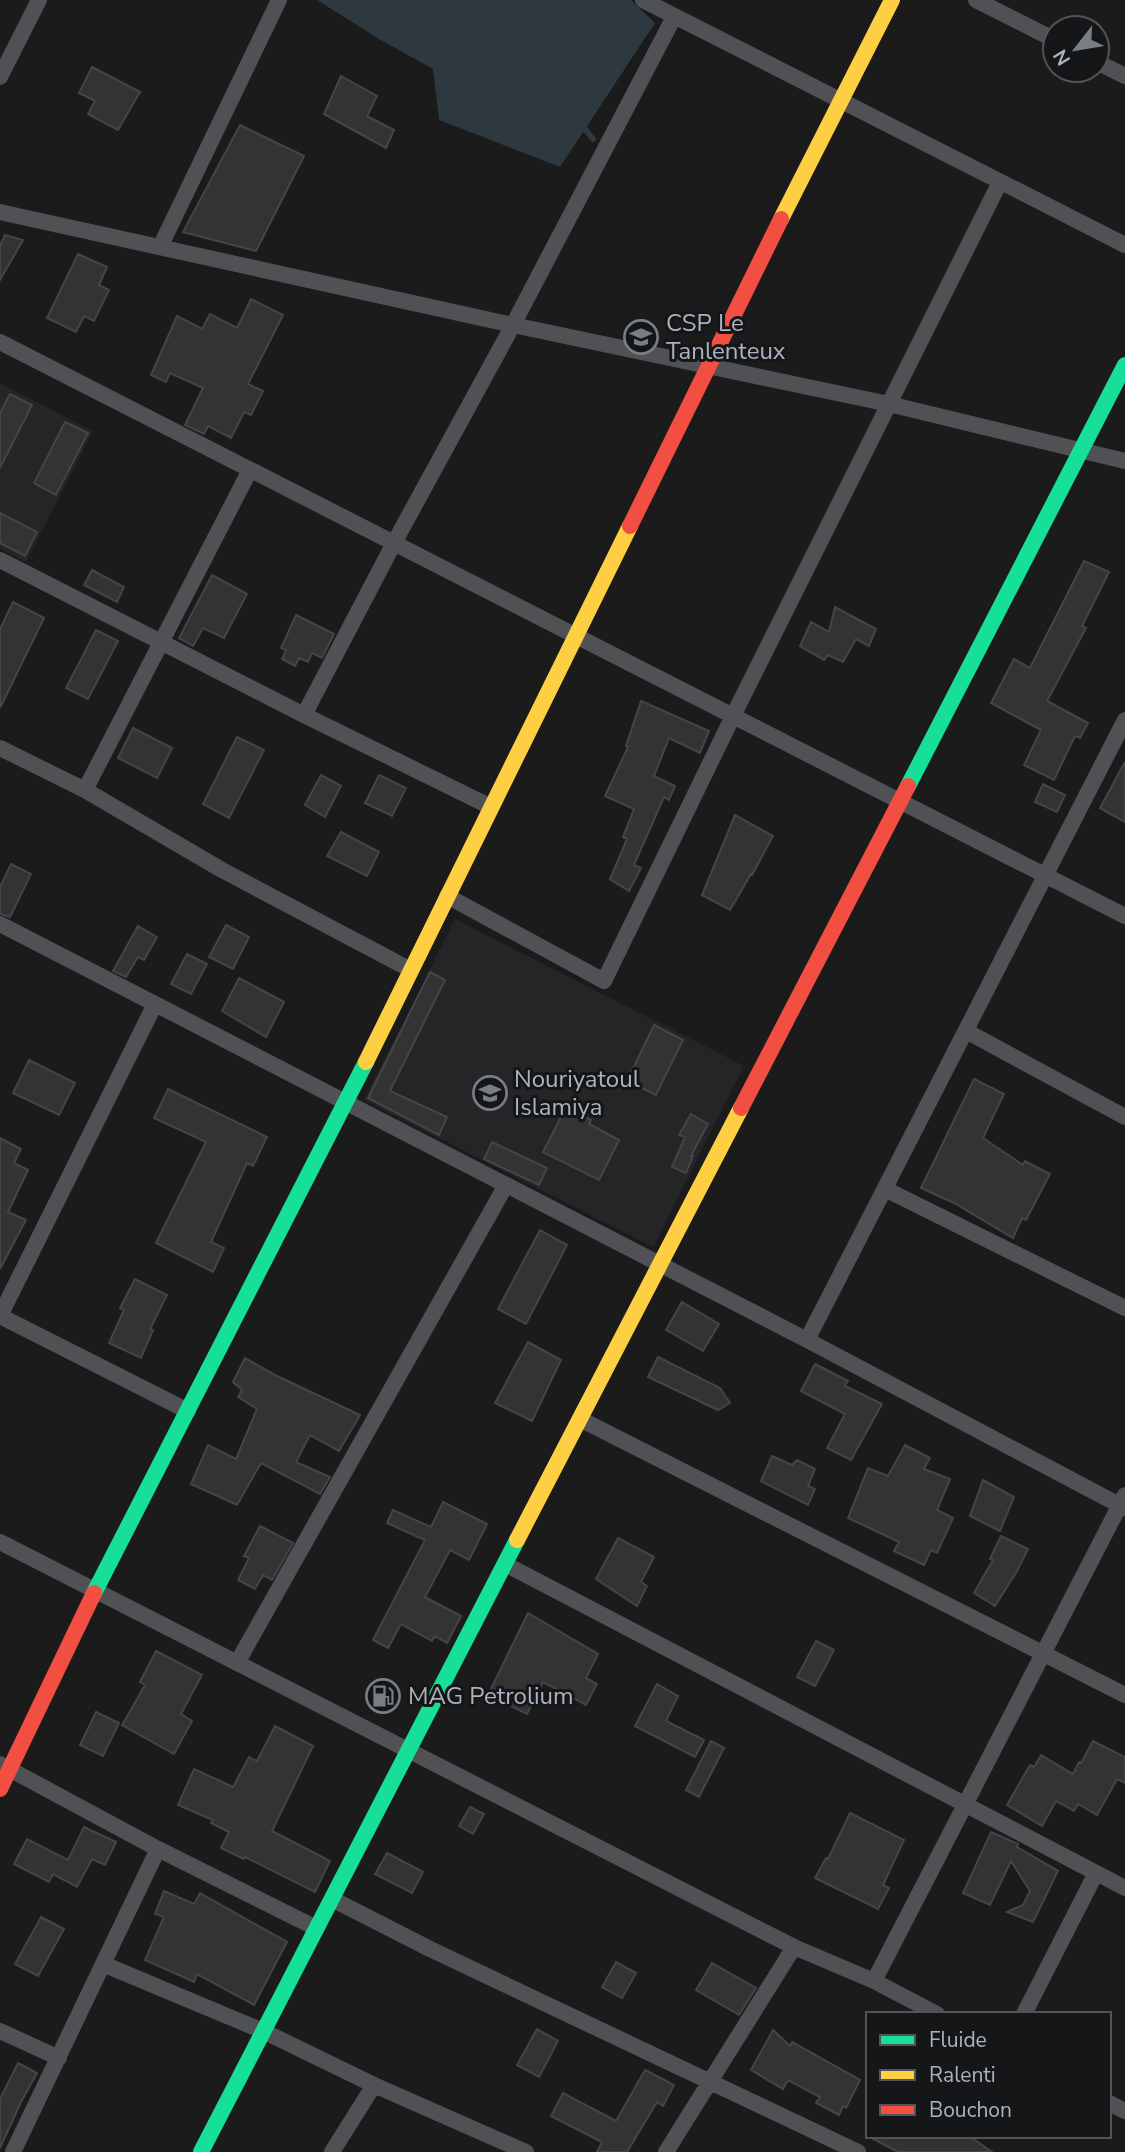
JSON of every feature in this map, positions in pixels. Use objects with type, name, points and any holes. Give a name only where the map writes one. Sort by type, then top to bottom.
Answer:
[{"type":"street","points":[[0,77],[39,0]]},
{"type":"street","points":[[161,245],[279,0]]},
{"type":"street","points":[[643,0],[1125,245]]},
{"type":"street","points":[[0,1789],[5,1766],[346,1102],[839,100],[892,0]]},
{"type":"street","points":[[976,0],[1041,33]]},
{"type":"street","points":[[304,715],[674,17]]},
{"type":"street","points":[[447,896],[604,981],[1000,181]]},
{"type":"street","points":[[0,212],[161,245],[513,325],[889,404],[1125,461]]},
{"type":"street","points":[[0,342],[1125,916]]},
{"type":"street","points":[[201,2152],[1125,365]]},
{"type":"street","points":[[85,790],[250,470]]},
{"type":"street","points":[[0,560],[491,807]]},
{"type":"street","points":[[807,1340],[1125,720]]},
{"type":"street","points":[[0,748],[85,790],[222,870],[411,970]]},
{"type":"street","points":[[0,924],[1123,1503],[874,1981]]},
{"type":"street","points":[[155,1004],[0,1316],[188,1411]]},
{"type":"street","points":[[966,1031],[1125,1117]]},
{"type":"street","points":[[237,1663],[506,1185]]},
{"type":"street","points":[[885,1189],[1125,1308]]},
{"type":"street","points":[[580,1419],[1125,1695]]},
{"type":"street","points":[[0,1542],[794,1947],[874,1981],[933,2012]]},
{"type":"street","points":[[505,1564],[1125,1888]]},
{"type":"street","points":[[5,1766],[158,1849],[316,1928]]},
{"type":"street","points":[[13,2152],[158,1849]]},
{"type":"street","points":[[1025,2012],[1096,1872]]},
{"type":"street","points":[[332,1899],[430,1950],[858,2152]]},
{"type":"street","points":[[666,2152],[794,1947]]},
{"type":"street","points":[[103,1964],[263,2031],[505,2148],[526,2152]]},
{"type":"street","points":[[0,2031],[59,2058]]},
{"type":"street","points":[[332,2152],[374,2084]]},
{"type":"shaded area","points":[[317,0],[631,0],[655,23],[560,167],[439,120],[433,69]]},
{"type":"shaded area","points":[[0,383],[93,431],[26,562],[0,549]]},
{"type":"shaded area","points":[[455,919],[744,1066],[653,1247],[364,1100]]},
{"type":"building","points":[[92,67],[140,92],[118,130],[88,114],[95,101],[79,93]]},
{"type":"building","points":[[341,76],[377,96],[367,116],[394,130],[386,148],[324,114]]},
{"type":"building","points":[[240,125],[304,156],[256,251],[183,232]]},
{"type":"building","points":[[5,235],[23,240],[0,280],[0,246]]},
{"type":"building","points":[[78,254],[107,267],[99,285],[109,290],[94,321],[84,316],[76,332],[47,318]]},
{"type":"building","points":[[251,299],[283,315],[248,384],[263,391],[251,415],[244,412],[231,438],[208,426],[204,434],[185,425],[203,388],[170,373],[166,382],[151,375],[177,316],[202,329],[210,314],[237,328]]},
{"type":"building","points":[[10,394],[32,405],[0,468],[0,413]]},
{"type":"building","points":[[65,422],[88,433],[56,495],[34,483]]},
{"type":"building","points":[[0,513],[37,532],[25,556],[0,543]]},
{"type":"building","points":[[1084,561],[1109,572],[1082,626],[1086,628],[1047,701],[1088,723],[1080,738],[1075,736],[1054,780],[1024,765],[1041,730],[991,703],[1014,659],[1030,668]]},
{"type":"building","points":[[92,570],[124,587],[117,602],[84,585]]},
{"type":"building","points":[[212,575],[247,594],[224,638],[203,628],[193,646],[179,638]]},
{"type":"building","points":[[13,602],[44,618],[0,708],[0,629]]},
{"type":"building","points":[[835,607],[876,629],[869,646],[856,639],[843,662],[828,655],[824,660],[800,646],[811,622],[829,632]]},
{"type":"building","points":[[296,615],[334,634],[322,658],[312,653],[308,662],[299,658],[295,666],[282,659],[286,650],[281,648]]},
{"type":"building","points":[[96,630],[118,641],[88,699],[66,688]]},
{"type":"building","points":[[641,701],[709,731],[700,753],[669,738],[654,776],[675,786],[669,800],[664,797],[634,865],[641,868],[629,891],[610,879],[627,839],[623,837],[634,809],[605,796],[628,747],[626,746]]},
{"type":"building","points":[[133,728],[172,748],[157,778],[118,758]]},
{"type":"building","points":[[237,737],[264,750],[229,818],[203,804]]},
{"type":"building","points":[[1125,762],[1125,822],[1100,808]]},
{"type":"building","points":[[321,775],[341,786],[325,817],[305,805]]},
{"type":"building","points":[[379,775],[406,788],[392,816],[365,803]]},
{"type":"building","points":[[1043,784],[1065,795],[1057,812],[1035,802]]},
{"type":"building","points":[[735,815],[773,836],[730,910],[702,895]]},
{"type":"building","points":[[341,832],[379,852],[367,876],[327,856]]},
{"type":"building","points":[[11,864],[31,874],[10,917],[0,914],[0,887]]},
{"type":"building","points":[[226,925],[249,937],[233,969],[209,957]]},
{"type":"building","points":[[138,926],[157,937],[144,960],[138,957],[126,977],[113,971]]},
{"type":"building","points":[[187,954],[207,964],[191,994],[171,984]]},
{"type":"building","points":[[430,972],[445,980],[390,1091],[447,1117],[439,1135],[368,1098]]},
{"type":"building","points":[[239,978],[284,1002],[266,1037],[222,1011]]},
{"type":"building","points":[[654,1025],[683,1040],[656,1095],[627,1081]]},
{"type":"building","points":[[29,1060],[75,1083],[59,1115],[13,1093]]},
{"type":"building","points":[[974,1079],[1004,1094],[983,1138],[1023,1165],[1025,1161],[1050,1174],[1026,1220],[1022,1218],[1013,1238],[954,1203],[921,1188]]},
{"type":"building","points":[[168,1089],[267,1137],[253,1166],[247,1163],[211,1242],[224,1248],[213,1272],[156,1243],[206,1142],[154,1118]]},
{"type":"building","points":[[566,1107],[591,1120],[589,1124],[619,1140],[599,1180],[543,1152]]},
{"type":"building","points":[[691,1114],[708,1124],[691,1156],[686,1173],[672,1167],[685,1137],[679,1135]]},
{"type":"building","points":[[0,1138],[21,1149],[14,1163],[28,1170],[8,1212],[26,1220],[0,1269]]},
{"type":"building","points":[[492,1142],[547,1168],[539,1185],[484,1159]]},
{"type":"building","points":[[540,1230],[567,1245],[526,1324],[498,1309]]},
{"type":"building","points":[[135,1279],[167,1295],[150,1329],[153,1330],[141,1358],[109,1343],[124,1310],[120,1308]]},
{"type":"building","points":[[682,1302],[719,1324],[703,1351],[666,1330]]},
{"type":"building","points":[[528,1342],[561,1360],[532,1421],[495,1403]]},
{"type":"building","points":[[658,1357],[720,1388],[730,1403],[718,1410],[648,1377]]},
{"type":"building","points":[[245,1358],[360,1415],[339,1451],[310,1435],[296,1462],[330,1477],[320,1494],[261,1463],[237,1505],[191,1484],[208,1445],[236,1459],[257,1409],[238,1397],[242,1390],[233,1382]]},
{"type":"building","points":[[815,1364],[848,1381],[845,1386],[882,1404],[851,1460],[827,1448],[845,1414],[801,1391]]},
{"type":"building","points":[[905,1445],[930,1458],[924,1469],[950,1479],[937,1510],[953,1518],[937,1553],[931,1550],[924,1565],[894,1551],[899,1542],[848,1518],[868,1468],[888,1476]]},
{"type":"building","points":[[772,1456],[792,1465],[797,1460],[815,1469],[808,1486],[815,1489],[808,1505],[761,1481]]},
{"type":"building","points":[[983,1480],[1014,1497],[1000,1531],[970,1516]]},
{"type":"building","points":[[443,1502],[487,1524],[469,1560],[450,1550],[425,1597],[461,1616],[447,1643],[435,1636],[432,1641],[401,1624],[388,1648],[373,1640],[425,1540],[387,1523],[393,1510],[431,1527]]},
{"type":"building","points":[[260,1526],[293,1543],[272,1580],[263,1575],[255,1589],[238,1580],[249,1558],[244,1556]]},
{"type":"building","points":[[1001,1536],[1028,1549],[995,1606],[974,1593],[993,1560],[990,1559]]},
{"type":"building","points":[[618,1538],[654,1557],[641,1582],[647,1586],[637,1606],[596,1579]]},
{"type":"building","points":[[528,1613],[598,1654],[586,1678],[597,1684],[586,1705],[543,1682],[527,1714],[488,1695]]},
{"type":"building","points":[[816,1641],[834,1650],[815,1686],[797,1677]]},
{"type":"building","points":[[156,1651],[202,1675],[181,1714],[192,1721],[174,1754],[122,1725],[145,1685],[140,1682]]},
{"type":"building","points":[[657,1684],[678,1696],[666,1721],[704,1740],[695,1757],[635,1726]]},
{"type":"building","points":[[96,1712],[119,1723],[103,1756],[80,1745]]},
{"type":"building","points":[[275,1726],[313,1746],[272,1831],[330,1861],[315,1892],[221,1848],[229,1832],[211,1823],[213,1820],[178,1805],[194,1769],[233,1787],[249,1757],[257,1761]]},
{"type":"building","points":[[711,1741],[724,1748],[699,1797],[686,1790]]},
{"type":"building","points":[[1093,1741],[1125,1757],[1125,1783],[1117,1779],[1097,1815],[1078,1804],[1074,1811],[1056,1801],[1042,1826],[1007,1805],[1030,1765],[1034,1767],[1041,1755],[1073,1774]]},
{"type":"building","points":[[470,1807],[484,1814],[473,1834],[459,1826]]},
{"type":"building","points":[[850,1813],[904,1840],[883,1885],[889,1888],[878,1909],[815,1878],[826,1858],[828,1859]]},
{"type":"building","points":[[84,1827],[116,1842],[105,1865],[92,1859],[77,1887],[53,1874],[49,1882],[14,1864],[27,1839],[68,1860]]},
{"type":"building","points":[[991,1832],[1018,1844],[1017,1847],[1058,1871],[1033,1922],[1007,1912],[1023,1905],[1030,1891],[1011,1861],[990,1905],[963,1893]]},
{"type":"building","points":[[387,1853],[423,1872],[412,1893],[375,1874]]},
{"type":"building","points":[[164,1891],[194,1904],[200,1893],[287,1942],[254,2005],[197,1974],[194,1982],[145,1960],[164,1917],[155,1914]]},
{"type":"building","points":[[41,1917],[64,1929],[38,1976],[15,1964]]},
{"type":"building","points":[[616,1962],[636,1973],[622,1998],[602,1987]]},
{"type":"building","points":[[712,1963],[756,1988],[739,2015],[696,1990]]},
{"type":"building","points":[[537,2029],[558,2041],[539,2077],[517,2065]]},
{"type":"building","points":[[773,2030],[790,2046],[792,2042],[860,2080],[846,2108],[843,2106],[839,2115],[816,2103],[820,2097],[788,2080],[783,2089],[751,2070]]},
{"type":"building","points":[[18,2063],[37,2073],[0,2148],[0,2099]]},
{"type":"building","points":[[645,2070],[674,2085],[663,2106],[657,2102],[627,2152],[597,2152],[602,2142],[551,2116],[563,2093],[616,2121]]},
{"type":"building","points":[[872,2138],[972,2138],[992,2152],[898,2152]]},
{"type":"waterway","points":[[581,124],[593,139]]},
{"type":"traffic: fast","points":[[908,786],[1125,365]]},
{"type":"traffic: fast","points":[[94,1593],[366,1062]]},
{"type":"traffic: fast","points":[[201,2152],[517,1540]]},
{"type":"traffic: slow","points":[[781,219],[892,0]]},
{"type":"traffic: slow","points":[[366,1062],[630,526]]},
{"type":"traffic: slow","points":[[517,1540],[741,1108]]},
{"type":"traffic: jam","points":[[630,526],[781,219]]},
{"type":"traffic: jam","points":[[741,1108],[908,786]]},
{"type":"traffic: jam","points":[[0,1789],[94,1593]]},
{"type":"place","name":"CSP Le Tanlenteux","points":[[641,337]]},
{"type":"place","name":"Nouriyatoul Islamiya","points":[[490,1093]]},
{"type":"place","name":"MAG Petrolium","points":[[383,1696]]}]
